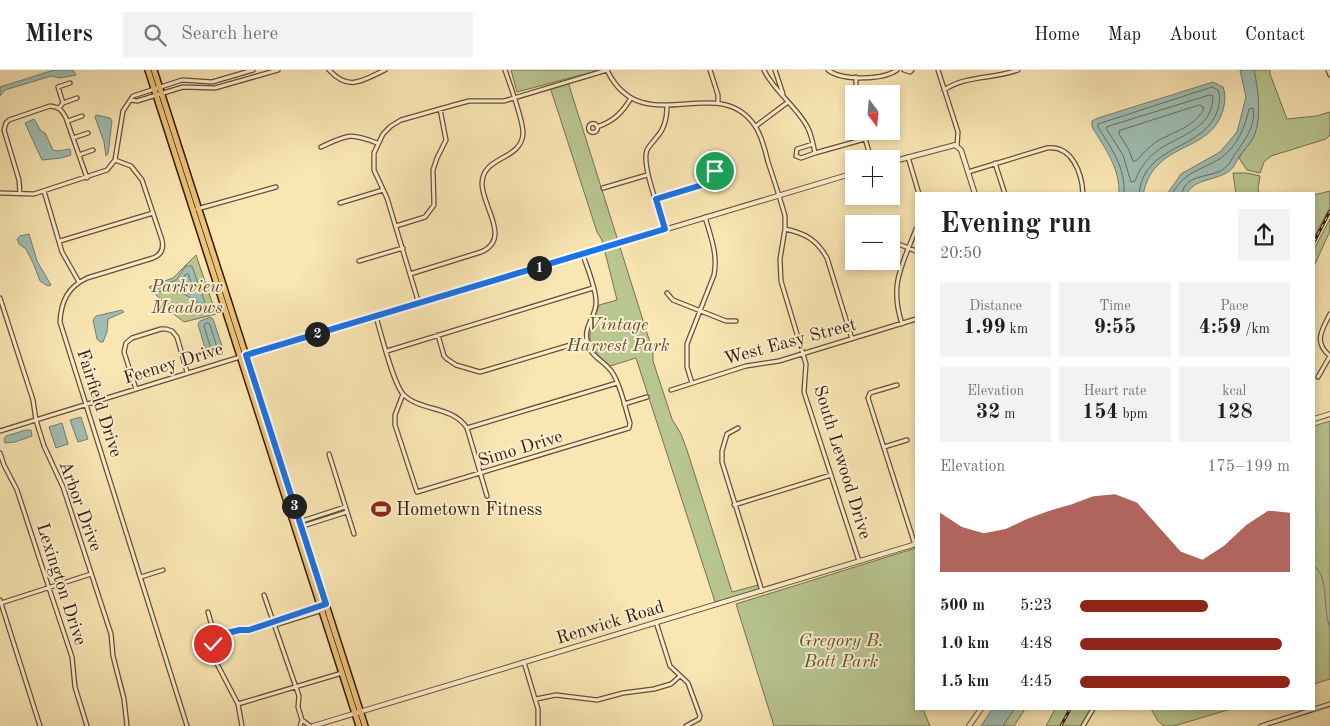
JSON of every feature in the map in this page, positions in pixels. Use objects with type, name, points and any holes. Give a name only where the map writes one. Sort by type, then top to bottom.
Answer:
[{"type":"main road","points":[[148,70],[159,94],[358,713],[359,726]]},
{"type":"main road","points":[[154,70],[157,88]]},
{"type":"main road","points":[[324,607],[342,673],[365,726]]},
{"type":"street","points":[[0,192],[28,194],[87,178],[107,170],[116,160],[123,111],[133,96],[182,80],[212,82],[253,70]]},
{"type":"street","points":[[131,100],[137,101],[183,87],[215,88],[278,70]]},
{"type":"street","points":[[329,70],[336,77],[351,83],[367,80],[385,70]]},
{"type":"street","points":[[410,274],[481,252],[488,249],[494,242],[495,228],[483,189],[484,173],[490,165],[509,156],[520,145],[522,130],[505,70]]},
{"type":"street","points":[[419,304],[396,226],[373,165],[377,144],[383,134],[394,124],[469,101],[499,102],[607,70],[617,86],[631,98],[646,104],[667,106],[718,103],[742,113],[756,126],[788,102]]},
{"type":"street","points":[[710,70],[718,95],[718,103]]},
{"type":"street","points":[[764,70],[768,79],[807,125],[816,153]]},
{"type":"street","points":[[775,70],[783,95]]},
{"type":"street","points":[[828,70],[840,76],[856,77],[886,75],[897,70]]},
{"type":"street","points":[[904,70],[910,72],[912,70]]},
{"type":"street","points":[[938,70],[958,132],[957,146]]},
{"type":"street","points":[[944,90],[971,79],[994,77],[1018,70]]},
{"type":"street","points":[[1328,70],[1330,75]]},
{"type":"street","points":[[240,74],[242,81]]},
{"type":"street","points":[[856,77],[856,85]]},
{"type":"street","points":[[62,103],[58,87],[70,83]]},
{"type":"street","points":[[59,108],[62,103],[77,98]]},
{"type":"street","points":[[597,127],[609,123],[618,116],[631,98]]},
{"type":"street","points":[[20,194],[20,180],[4,130],[6,123],[9,120],[50,106],[63,110],[87,178]]},
{"type":"street","points":[[665,229],[647,175],[645,158],[647,150],[663,130],[667,106]]},
{"type":"street","points":[[396,226],[425,217],[434,205],[433,170],[446,140],[440,109]]},
{"type":"street","points":[[68,121],[82,116]]},
{"type":"street","name":"South Lewood Drive","points":[[756,126],[785,216],[785,229],[780,259],[781,281],[806,364],[804,392],[859,561]]},
{"type":"street","points":[[73,138],[88,133]]},
{"type":"street","points":[[322,147],[341,138],[354,135],[361,136],[377,144]]},
{"type":"street","points":[[813,144],[797,149],[796,156],[801,158],[862,140]]},
{"type":"street","points":[[900,160],[952,145],[957,146],[961,150],[974,192]]},
{"type":"street","points":[[968,172],[1055,147],[1062,149],[1068,154],[1077,168],[1083,192]]},
{"type":"street","points":[[79,155],[93,150]]},
{"type":"street","points":[[908,158],[918,192]]},
{"type":"street","points":[[44,190],[65,257],[79,282],[152,258],[160,254],[163,244],[142,180],[131,166],[116,160]]},
{"type":"street","points":[[656,199],[708,182],[715,171],[714,162]]},
{"type":"street","points":[[996,163],[1004,192]]},
{"type":"street","points":[[602,188],[647,175]]},
{"type":"street","points":[[243,356],[845,175]]},
{"type":"street","points":[[196,210],[276,187]]},
{"type":"street","points":[[340,203],[383,190]]},
{"type":"street","points":[[60,241],[153,213]]},
{"type":"street","points":[[692,383],[687,367],[687,344],[716,266],[714,249],[705,217]]},
{"type":"street","points":[[785,229],[803,234],[821,247],[827,258],[852,339]]},
{"type":"street","points":[[902,324],[897,308],[896,285],[915,232]]},
{"type":"street","points":[[900,244],[915,251]]},
{"type":"street","points":[[359,261],[403,248]]},
{"type":"street","points":[[583,255],[593,288],[596,306],[586,333],[593,356],[611,371],[624,404],[647,397]]},
{"type":"street","name":"Fairfield Drive","points":[[79,282],[67,293],[60,311],[60,322],[142,577],[187,726]]},
{"type":"street","points":[[387,351],[593,288]]},
{"type":"street","points":[[667,293],[673,300],[726,322],[736,321]]},
{"type":"street","name":"Arbor Drive","points":[[0,298],[34,400],[36,420],[44,446],[63,486],[112,639],[113,656],[124,699],[127,726]]},
{"type":"street","points":[[1318,377],[1330,356],[1322,347],[1320,338],[1321,331],[1330,314]]},
{"type":"street","points":[[376,316],[397,384],[403,394],[412,400],[455,416],[467,428],[487,496]]},
{"type":"street","name":"West Easy Street","points":[[671,390],[746,366],[779,361],[915,319]]},
{"type":"street","points":[[136,389],[124,350],[126,343],[132,338],[163,329],[172,331],[176,337],[187,372]]},
{"type":"street","points":[[438,335],[444,356],[447,359],[456,365],[480,372],[587,340]]},
{"type":"street","name":"Feeney Drive","points":[[0,431],[243,356]]},
{"type":"street","points":[[467,428],[617,383]]},
{"type":"street","points":[[897,385],[873,392],[869,396],[915,542]]},
{"type":"street","name":"Simo Drive","points":[[403,394],[396,415],[395,427],[417,492],[627,430],[630,427],[624,404]]},
{"type":"street","points":[[1315,419],[1330,414]]},
{"type":"street","points":[[738,428],[728,434],[722,451],[724,471],[762,591]]},
{"type":"street","points":[[884,447],[907,440]]},
{"type":"street","name":"Lexington Drive","points":[[0,454],[17,490],[72,658],[75,687],[87,726]]},
{"type":"street","points":[[329,454],[354,534]]},
{"type":"street","points":[[734,505],[831,475]]},
{"type":"street","points":[[297,525],[346,507]]},
{"type":"street","points":[[297,525],[347,512]]},
{"type":"street","name":"Renwick Road","points":[[311,726],[915,545]]},
{"type":"street","points":[[142,577],[163,570]]},
{"type":"street","points":[[40,726],[0,602],[91,574]]},
{"type":"street","points":[[264,595],[298,696],[298,707],[302,720],[300,726]]},
{"type":"street","points":[[214,636],[240,630],[249,630],[277,619],[324,607]]},
{"type":"street","points":[[208,612],[214,636],[213,653],[215,660],[238,704],[242,726]]},
{"type":"street","points":[[656,622],[670,666],[688,683],[700,716],[699,719],[686,726]]},
{"type":"street","points":[[524,662],[536,699],[538,726]]},
{"type":"street","points":[[238,704],[342,673]]},
{"type":"street","points":[[536,699],[556,695],[596,700],[662,686],[676,681],[680,676]]},
{"type":"street","points":[[1315,709],[1330,704]]},
{"type":"street","points":[[969,726],[980,710]]},
{"type":"street","points":[[1084,726],[1092,710]]},
{"type":"street","points":[[1261,726],[1273,724],[1313,710]]},
{"type":"street","points":[[302,720],[311,726]]},
{"type":"green space","points":[[511,70],[600,70],[517,92]]},
{"type":"green space","points":[[1254,70],[1270,70],[1287,119],[1316,116],[1330,112],[1330,135],[1326,139],[1271,156],[1264,162],[1260,173],[1247,170],[1239,158],[1253,138],[1258,122],[1258,95]]},
{"type":"green space","name":"Vintage Harvest Park","points":[[568,82],[653,352],[653,361],[672,419],[681,434],[687,450],[732,592],[758,585],[759,592],[716,605],[636,358],[610,366],[601,358],[591,343],[590,332],[599,305],[617,300],[602,240],[597,232],[550,87]]},
{"type":"green space","points":[[1233,173],[1247,173],[1260,176],[1259,192],[1236,192]]},
{"type":"green space","points":[[1330,191],[1330,207],[1315,235],[1315,195]]},
{"type":"green space","points":[[1330,219],[1330,231],[1315,264],[1315,247]]},
{"type":"green space","name":"Parkview Meadows","points":[[196,255],[216,314],[184,322],[149,287],[173,278]]},
{"type":"green space","points":[[1330,421],[1330,679],[1315,684],[1315,426]]},
{"type":"green space","name":"Gregory B. Bott Park","points":[[915,548],[915,710],[923,710],[930,726],[774,726],[736,604]]},
{"type":"green space","points":[[1013,710],[1024,710],[1014,726],[1003,726]]},
{"type":"green space","points":[[1054,710],[1090,710],[1082,726],[1046,726]]},
{"type":"green space","points":[[1152,710],[1228,710],[1174,726],[1164,726],[1158,721]]},
{"type":"water","points":[[54,70],[73,70],[76,75],[60,78],[51,76],[5,90],[0,96],[0,87]]},
{"type":"water","points":[[1240,70],[1254,70],[1258,94],[1258,120],[1253,139],[1232,168],[1220,176],[1195,185],[1188,192],[1168,192],[1181,174],[1220,152],[1237,132],[1246,97]]},
{"type":"water","points":[[1213,82],[1223,87],[1225,93],[1223,110],[1218,122],[1203,137],[1165,158],[1152,172],[1144,192],[1119,192],[1114,167],[1107,151],[1092,127],[1092,121]]},
{"type":"water","points":[[96,115],[110,118],[112,121],[108,154],[106,156],[104,142],[95,117]]},
{"type":"water","points":[[34,119],[41,131],[45,133],[53,150],[70,149],[71,155],[42,160],[25,123]]},
{"type":"water","points":[[29,234],[37,261],[51,285],[48,286],[40,281],[26,249],[19,244],[17,239],[20,236]]},
{"type":"water","points":[[186,266],[192,266],[207,308],[181,292],[156,292],[153,288],[176,280]]},
{"type":"water","points":[[122,310],[124,312],[108,319],[107,332],[103,342],[100,342],[97,339],[93,320],[96,316]]},
{"type":"water","points":[[210,317],[213,319],[223,349],[219,354],[210,357],[207,355],[198,324],[200,321]]},
{"type":"water","points":[[81,417],[88,439],[78,442],[70,420]]},
{"type":"water","points":[[62,423],[68,444],[56,448],[49,427]]},
{"type":"water","points":[[31,430],[32,436],[15,442],[5,443],[4,439],[6,436]]},
{"type":"water","points":[[991,710],[1013,710],[1003,726],[981,726]]},
{"type":"waterway","points":[[1315,567],[1319,571],[1324,585],[1326,612],[1330,628]]},
{"type":"railway","points":[[1315,240],[1330,211]]},
{"type":"railway","points":[[1061,726],[1069,710]]},
{"type":"place","name":"Hometown Fitness","points":[[381,509]]},
{"type":"route","points":[[213,644],[214,636],[240,630],[249,630],[326,604],[246,355],[665,229],[656,199],[702,185],[708,182],[715,171]]}]
